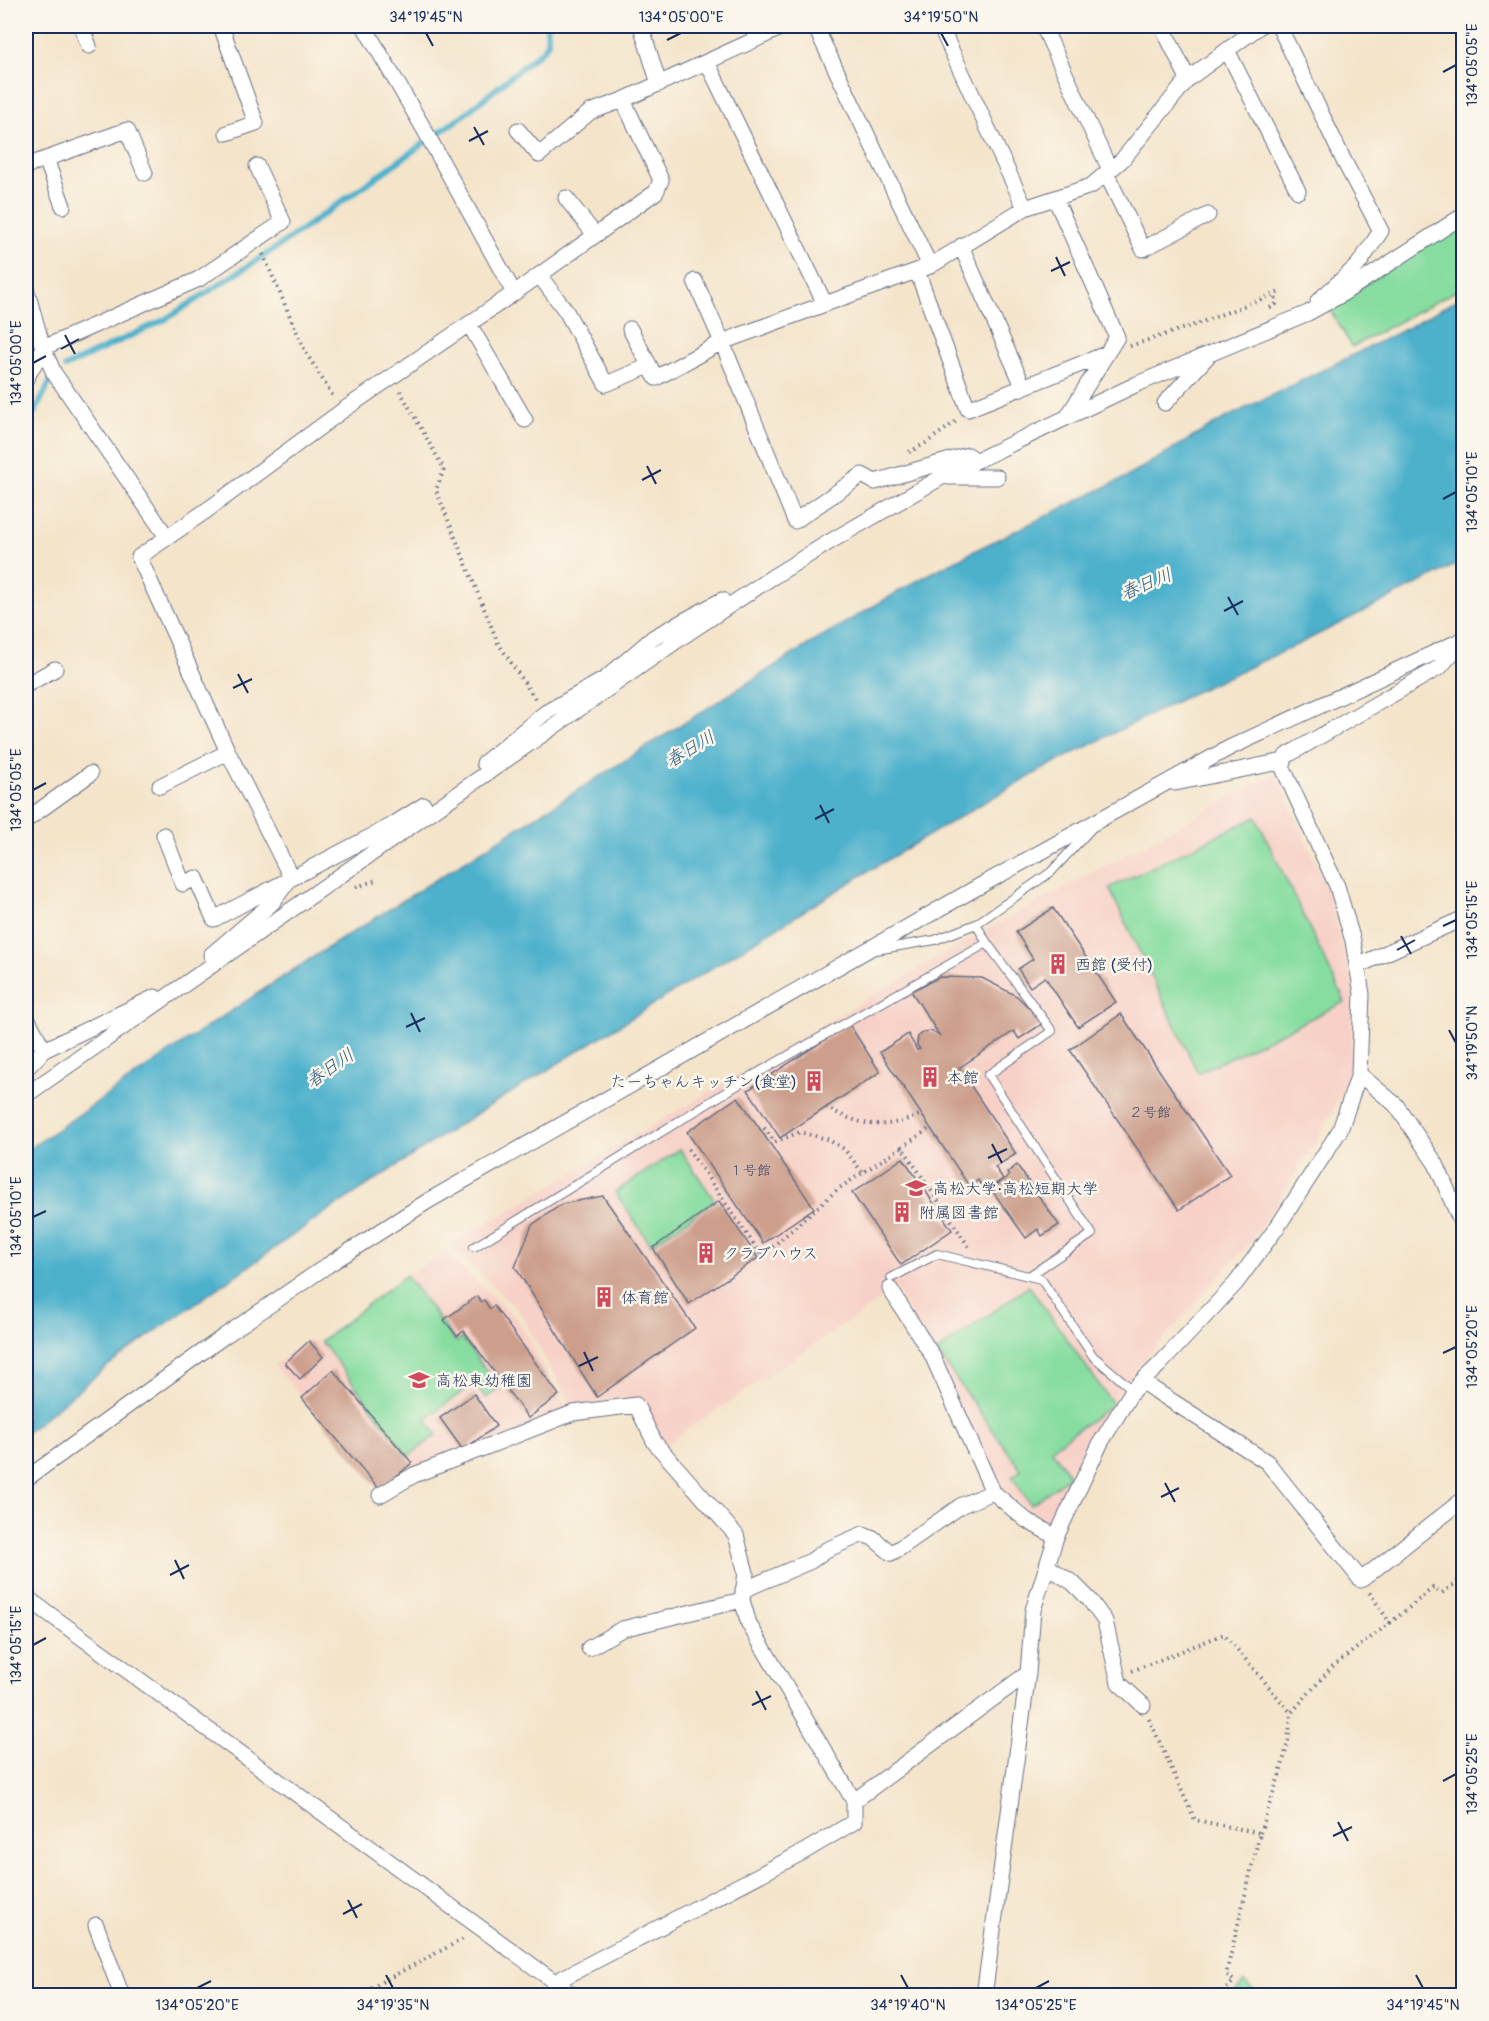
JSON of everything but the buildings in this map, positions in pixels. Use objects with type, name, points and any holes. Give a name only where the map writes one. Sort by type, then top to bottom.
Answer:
[{"type":"street","points":[[81,26],[89,46]]},
{"type":"street","points":[[221,26],[256,123],[227,133]]},
{"type":"street","points":[[364,26],[424,129],[514,293]]},
{"type":"street","points":[[641,26],[659,84]]},
{"type":"street","points":[[518,130],[539,155],[590,112],[623,100],[707,62],[766,30],[785,26]]},
{"type":"street","points":[[815,26],[924,268],[968,409],[1106,354]]},
{"type":"street","points":[[940,26],[1025,208]]},
{"type":"street","points":[[1043,26],[1143,249],[1208,215]]},
{"type":"street","points":[[1162,26],[1188,79]]},
{"type":"street","points":[[630,329],[656,378],[722,342],[924,268],[1025,208],[1091,186],[1122,160],[1188,79],[1260,26]]},
{"type":"street","points":[[1279,26],[1344,161],[1381,231],[1358,265],[1329,290],[1308,313]]},
{"type":"street","points":[[1227,50],[1298,191]]},
{"type":"street","points":[[707,62],[825,304]]},
{"type":"street","points":[[291,877],[228,752],[139,557],[342,411],[656,192],[661,180],[623,100]]},
{"type":"street","points":[[26,166],[127,130],[145,173]]},
{"type":"street","points":[[46,159],[63,206]]},
{"type":"street","points":[[26,379],[43,348],[199,279],[283,222],[257,166]]},
{"type":"street","points":[[566,198],[595,235]]},
{"type":"street","points":[[1055,198],[1117,337],[1068,416]]},
{"type":"street","points":[[164,835],[183,884],[196,878],[214,919],[389,827],[479,772],[607,683],[739,599],[831,541],[942,477],[1068,416],[1212,352],[1308,313],[1464,215]]},
{"type":"street","points":[[961,246],[1023,386]]},
{"type":"street","points":[[539,275],[566,310],[606,384],[649,366]]},
{"type":"street","points":[[695,281],[795,521],[862,475],[875,483],[968,455],[976,460]]},
{"type":"street","points":[[26,288],[43,348],[54,373],[166,537]]},
{"type":"street","points":[[469,324],[525,420]]},
{"type":"street","points":[[1165,403],[1212,352]]},
{"type":"street","points":[[942,477],[997,477]]},
{"type":"street","points":[[984,1995],[1028,1673],[1033,1610],[1056,1537],[1101,1442],[1137,1386],[1236,1283],[1278,1226],[1340,1130],[1359,1074],[1362,994],[1353,941],[1337,886],[1282,766],[1286,756],[1440,667],[1464,639]]},
{"type":"street","points":[[26,1479],[223,1337],[328,1265],[418,1208],[861,953],[1229,748],[1464,639]]},
{"type":"street","points":[[26,685],[55,669]]},
{"type":"street","points":[[26,1095],[447,800],[545,713],[607,683]]},
{"type":"street","points":[[160,786],[228,752]]},
{"type":"street","points":[[1161,786],[1284,761]]},
{"type":"street","points":[[26,820],[90,774]]},
{"type":"street","points":[[423,805],[447,800]]},
{"type":"street","points":[[26,1069],[44,1050],[193,978],[210,956],[272,903],[291,877]]},
{"type":"street","points":[[1357,966],[1464,918]]},
{"type":"street","points":[[26,1016],[44,1050]]},
{"type":"street","points":[[1359,1074],[1396,1105],[1436,1164],[1464,1232]]},
{"type":"street","points":[[891,1284],[932,1355],[993,1492],[1026,1520],[1056,1537]]},
{"type":"street","points":[[1137,1386],[1268,1462],[1361,1580],[1464,1499]]},
{"type":"street","points":[[380,1495],[414,1475],[573,1413],[636,1405],[655,1443],[736,1535],[746,1573],[743,1595],[749,1624],[854,1801],[854,1822],[805,1851],[555,1982]]},
{"type":"street","points":[[589,1648],[622,1629],[743,1595],[811,1561],[826,1550],[863,1534],[873,1538],[891,1553],[962,1505],[993,1492]]},
{"type":"street","points":[[1047,1566],[1073,1583],[1089,1599],[1105,1621],[1119,1683],[1143,1705]]},
{"type":"street","points":[[26,1597],[574,1995]]},
{"type":"street","points":[[854,1801],[1028,1673]]},
{"type":"street","points":[[96,1925],[122,1995]]},
{"type":"lane","points":[[861,953],[935,940],[976,924],[1051,872],[1099,820]]},
{"type":"lane","points":[[976,924],[987,943],[1052,1031],[988,1075],[1092,1234],[1029,1276]]},
{"type":"lane","points":[[474,1247],[754,1075],[987,943]]},
{"type":"lane","points":[[891,1284],[937,1254],[1041,1279],[1093,1356],[1137,1386]]},
{"type":"path","points":[[267,263],[305,351],[342,411]]},
{"type":"path","points":[[1106,354],[1194,325],[1282,291]]},
{"type":"path","points":[[392,377],[444,469],[436,490],[498,643],[545,713]]},
{"type":"path","points":[[905,455],[966,414],[968,409]]},
{"type":"path","points":[[826,1107],[844,1118],[884,1125],[903,1122],[921,1114]]},
{"type":"path","points":[[764,1128],[776,1142],[800,1132],[827,1139],[844,1149],[863,1173]]},
{"type":"path","points":[[688,1149],[762,1256],[838,1189],[930,1128]]},
{"type":"path","points":[[902,1148],[982,1265]]},
{"type":"path","points":[[1219,1995],[1234,1981],[1226,1974],[1260,1833],[1288,1742],[1290,1713],[1333,1666],[1433,1588],[1442,1593],[1464,1577]]},
{"type":"path","points":[[1361,1580],[1390,1623]]},
{"type":"path","points":[[1118,1677],[1224,1634],[1290,1713]]},
{"type":"path","points":[[1143,1705],[1195,1820],[1260,1833]]},
{"type":"path","points":[[355,1995],[482,1929]]},
{"type":"shaded area","name":"高松大学·高松短期大学","points":[[1276,773],[1328,891],[1354,990],[1350,1075],[1318,1139],[1254,1238],[1127,1380],[1090,1434],[1051,1525],[999,1488],[897,1289],[663,1446],[626,1397],[573,1409],[520,1312],[450,1245],[957,946]]},
{"type":"shaded area","name":"高松東幼稚園","points":[[445,1253],[518,1320],[567,1410],[380,1490],[274,1365],[309,1341],[321,1341],[406,1275]]},
{"type":"green space","points":[[1463,221],[1463,287],[1352,347],[1329,308]]},
{"type":"green space","points":[[1256,817],[1345,1002],[1198,1073],[1109,888]]},
{"type":"green space","points":[[680,1149],[715,1201],[651,1245],[615,1192]]},
{"type":"green space","points":[[406,1275],[456,1342],[462,1338],[500,1388],[486,1398],[474,1383],[426,1419],[437,1435],[408,1456],[321,1341]]},
{"type":"green space","points":[[1029,1286],[1113,1404],[1051,1449],[1070,1476],[1031,1505],[1012,1477],[1021,1470],[937,1352]]},
{"type":"green space","points":[[1244,1982],[1259,1995],[1232,1995]]},
{"type":"water","name":"春日川","points":[[1463,296],[1463,561],[1056,762],[862,875],[454,1128],[325,1213],[108,1366],[26,1433],[26,1151],[307,961],[819,638],[922,578],[1128,476],[1220,421],[1407,328]]},
{"type":"waterway","points":[[65,367],[166,319],[279,246],[465,114],[543,50],[548,43],[547,26]]},
{"type":"waterway","points":[[26,420],[35,412],[52,378]]},
{"type":"place","name":"西館 (受付)","points":[[1058,964]]},
{"type":"place","name":"本館","points":[[930,1077]]},
{"type":"place","name":"たーちゃんキッチン(食堂)","points":[[814,1081]]},
{"type":"place","name":"高松大学·高松短期大学","points":[[916,1188]]},
{"type":"place","name":"附属図書館","points":[[902,1212]]},
{"type":"place","name":"クラブハウス","points":[[706,1253]]},
{"type":"place","name":"体育館","points":[[604,1297]]},
{"type":"place","name":"高松東幼稚園","points":[[419,1380]]}]
